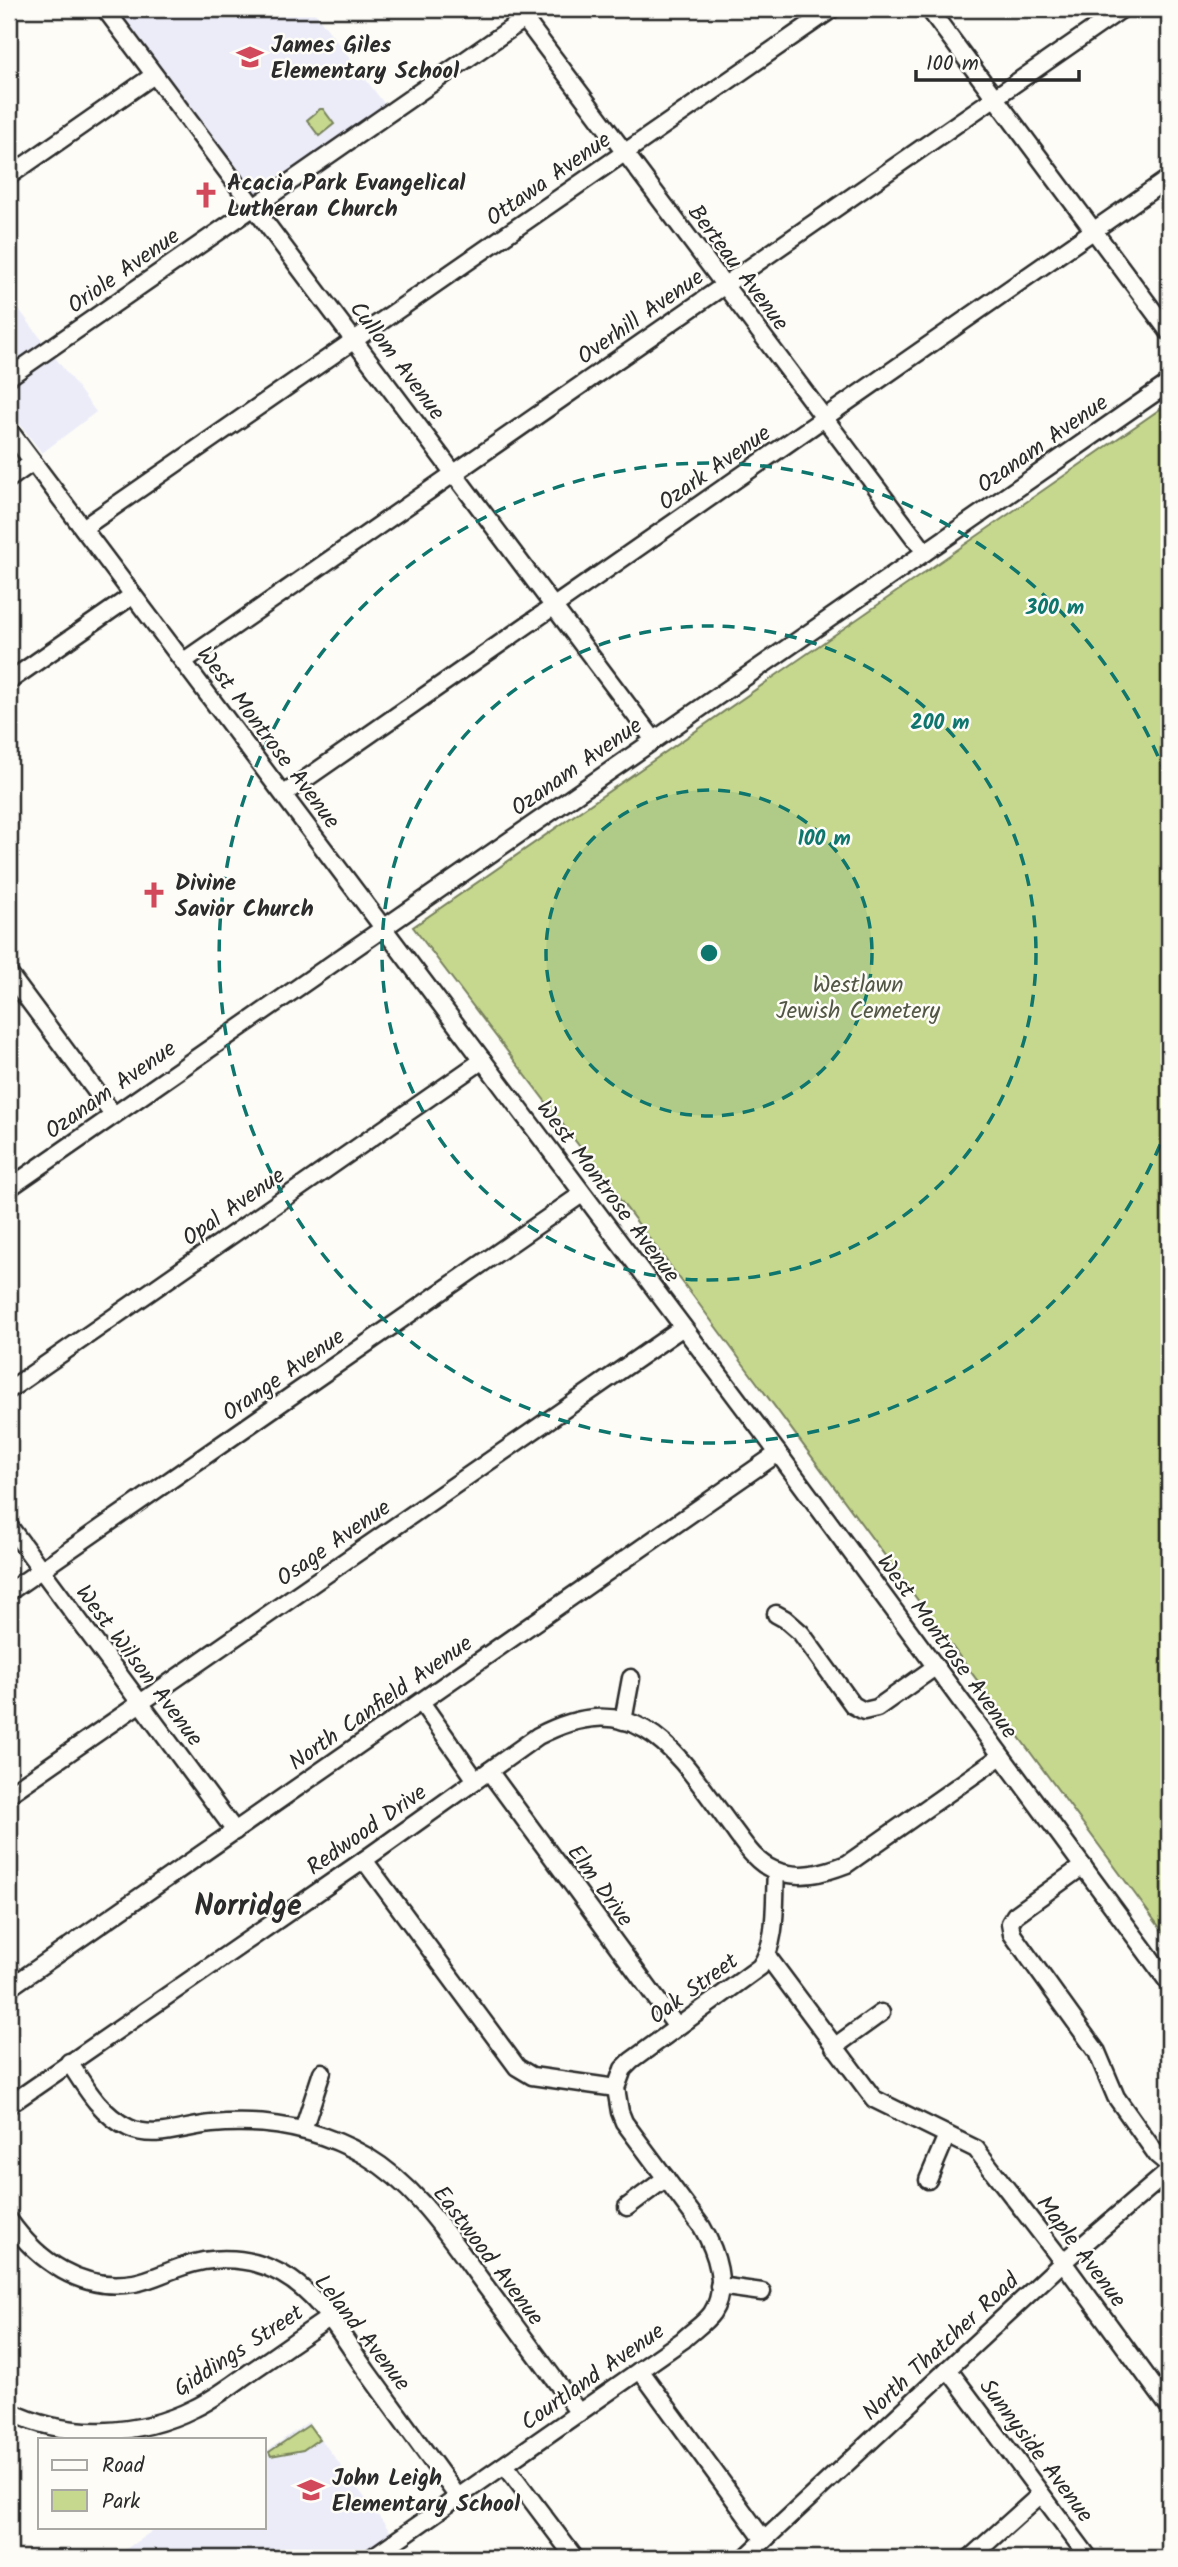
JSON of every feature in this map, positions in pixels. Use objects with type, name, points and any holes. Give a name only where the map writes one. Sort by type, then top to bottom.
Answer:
[{"type":"street","name":"Cullom Avenue","points":[[105,9],[654,740]]},
{"type":"street","name":"Oriole Avenue","points":[[9,377],[254,207],[520,14],[539,9]]},
{"type":"street","name":"Ottawa Avenue","points":[[83,528],[832,9]]},
{"type":"street","points":[[929,9],[1169,332]]},
{"type":"street","name":"Overhill Avenue","points":[[184,661],[1122,9]]},
{"type":"street","name":"Berteau Avenue","points":[[520,14],[925,552]]},
{"type":"street","points":[[9,176],[155,75]]},
{"type":"street","name":"Ozark Avenue","points":[[284,794],[1169,178]]},
{"type":"street","name":"Ozanam Avenue","points":[[9,1188],[1169,383]]},
{"type":"street","name":"West Montrose Avenue","points":[[9,429],[778,1453],[1169,1983]]},
{"type":"street","points":[[9,479],[33,462]]},
{"type":"street","points":[[9,681],[133,595]]},
{"type":"street","points":[[9,974],[113,1114]]},
{"type":"street","name":"Opal Avenue","points":[[9,1390],[483,1060]]},
{"type":"street","name":"Orange Avenue","points":[[9,1592],[582,1194]]},
{"type":"street","name":"Osage Avenue","points":[[9,1794],[683,1327]]},
{"type":"street","name":"North Canfield Avenue","points":[[9,1988],[778,1453]]},
{"type":"street","name":"West Wilson Avenue","points":[[9,1526],[235,1831]]},
{"type":"street","points":[[776,1614],[801,1633],[853,1705],[864,1712],[877,1708],[935,1667]]},
{"type":"street","points":[[623,1721],[631,1678]]},
{"type":"street","name":"Elm Drive","points":[[421,1702],[482,1775],[677,2027]]},
{"type":"street","name":"Redwood Drive","points":[[9,2105],[364,1860],[538,1736],[565,1722],[594,1719],[623,1721],[653,1733],[667,1744],[749,1850],[766,1866],[776,1871]]},
{"type":"street","points":[[776,1871],[810,1875],[847,1864],[1001,1756]]},
{"type":"street","points":[[364,1860],[517,2067],[532,2076],[616,2088],[624,2122],[711,2243],[716,2258],[719,2287],[762,2292]]},
{"type":"street","points":[[1083,1866],[1020,1910],[1010,1923],[1014,1940],[1097,2052],[1116,2097],[1157,2155],[1169,2165]]},
{"type":"street","name":"Oak Street","points":[[616,2088],[623,2069],[631,2061],[748,1978],[768,1957],[776,1871]]},
{"type":"street","name":"Maple Avenue","points":[[768,1957],[874,2099],[976,2149],[1169,2407]]},
{"type":"street","points":[[834,2047],[881,2013]]},
{"type":"street","name":"Eastwood Avenue","points":[[69,2062],[102,2108],[127,2127],[141,2133],[156,2134],[195,2126],[236,2122],[280,2125],[325,2137],[366,2157],[405,2185],[424,2204],[579,2413]]},
{"type":"street","points":[[303,2130],[322,2071]]},
{"type":"street","points":[[928,2180],[947,2135]]},
{"type":"street","name":"North Thatcher Road","points":[[746,2558],[1063,2262],[1169,2171]]},
{"type":"street","points":[[627,2207],[666,2178]]},
{"type":"street","name":"Leland Avenue","points":[[9,2220],[27,2246],[37,2255],[82,2278],[109,2284],[133,2283],[195,2263],[220,2259],[244,2260],[269,2268],[294,2282],[317,2302],[458,2497]]},
{"type":"street","name":"Courtland Avenue","points":[[371,2558],[683,2340],[711,2313],[719,2287]]},
{"type":"street","name":"Giddings Street","points":[[9,2411],[44,2424],[77,2431],[130,2429],[179,2416],[209,2400],[328,2318]]},
{"type":"street","name":"Sunnyside Avenue","points":[[948,2369],[1089,2558]]},
{"type":"street","points":[[640,2370],[764,2540]]},
{"type":"street","points":[[505,2465],[575,2558]]},
{"type":"street","points":[[970,2558],[1041,2494]]},
{"type":"shaded area","name":"James Giles Elementary School","points":[[114,9],[312,9],[386,106],[256,197]]},
{"type":"shaded area","points":[[9,296],[96,412],[42,453],[9,410]]},
{"type":"shaded area","name":"John Leigh Elementary School","points":[[308,2422],[392,2534],[358,2558],[113,2558],[157,2528],[266,2528],[266,2452]]},
{"type":"green space","points":[[323,109],[334,124],[319,136],[307,120]]},
{"type":"green space","name":"Westlawn Jewish Cemetery","points":[[1169,403],[1169,1940],[693,1296],[413,927]]},
{"type":"green space","points":[[309,2425],[319,2439],[303,2450],[271,2456],[269,2452]]},
{"type":"place","name":"James Giles Elementary School","points":[[250,57]]},
{"type":"place","name":"Acacia Park Evangelical Lutheran Church","points":[[206,195]]},
{"type":"place","name":"Divine Savior Church","points":[[154,895]]},
{"type":"place","name":"John Leigh Elementary School","points":[[311,2490]]},
{"type":"district","name":"Norridge","points":[[248,1905]]}]
